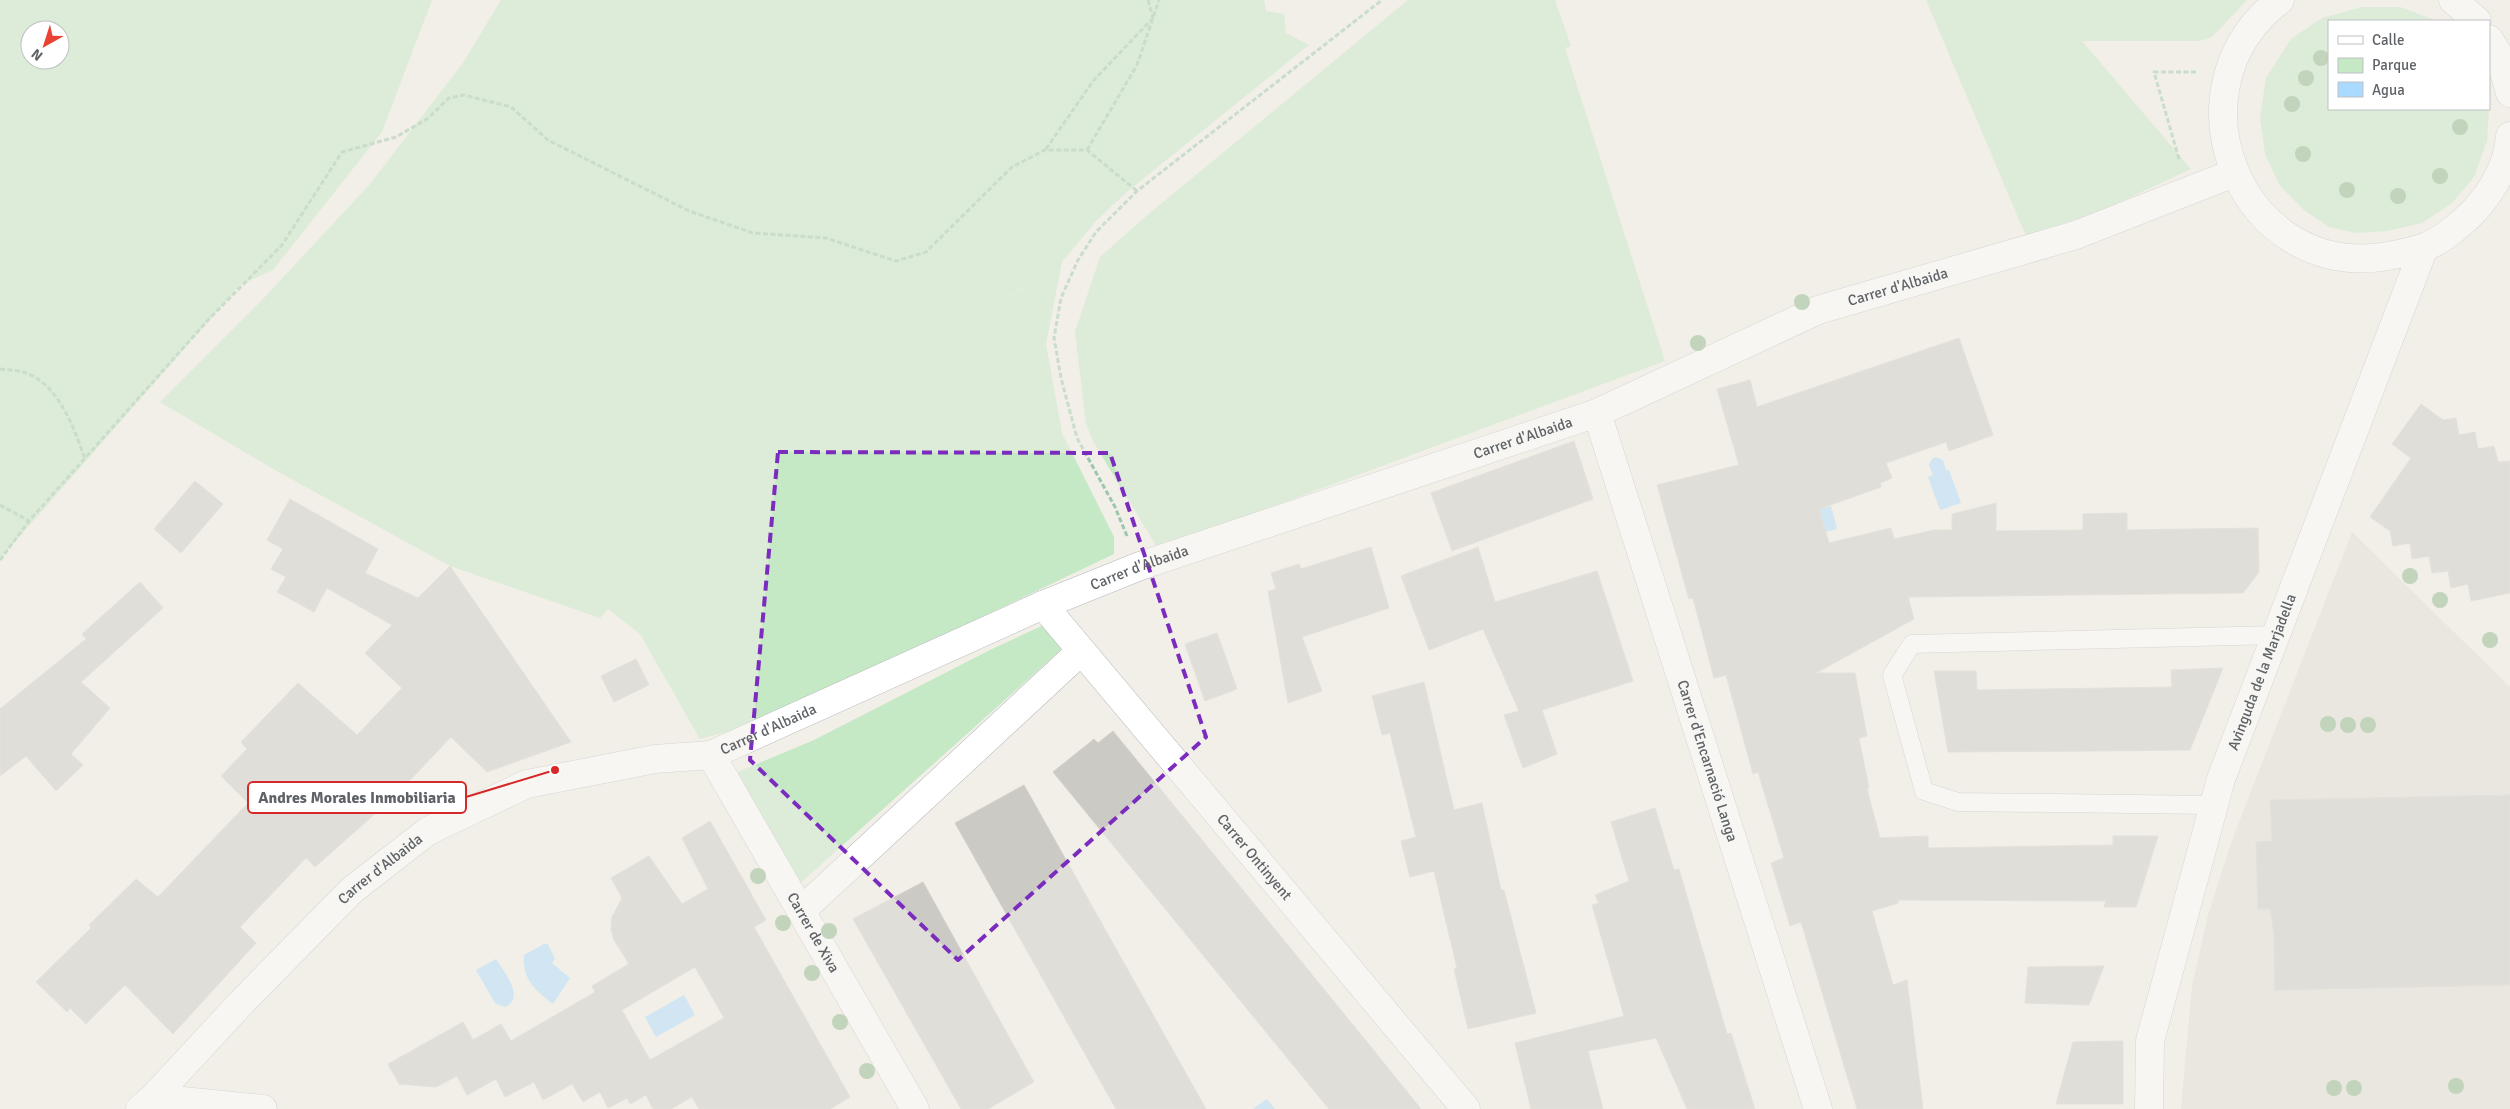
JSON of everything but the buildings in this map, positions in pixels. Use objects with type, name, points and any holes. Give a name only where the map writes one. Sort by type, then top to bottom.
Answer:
[{"type":"street","points":[[2280,0],[2262,14],[2236,51],[2223,94],[2223,139],[2234,173],[2256,208],[2287,236],[2325,254],[2366,260],[2423,250],[2443,238],[2473,214],[2496,182],[2510,145],[2510,136]]},
{"type":"street","points":[[2453,0],[2477,20]]},
{"type":"street","points":[[2500,54],[2510,93]]},
{"type":"street","name":"Carrer d'Albaida","points":[[146,1103],[352,890],[428,831],[527,784],[655,758],[712,755],[1043,605],[1140,566],[1597,413],[1818,310],[2076,235],[2234,173]]},
{"type":"street","name":"Avinguda de la Marjadella","points":[[2149,1109],[2150,1041],[2221,779],[2423,250]]},
{"type":"street","name":"Carrer d'Encarnació Langa","points":[[1597,413],[1818,1109]]},
{"type":"street","name":"Carrer Ontinyent","points":[[1043,605],[1466,1109]]},
{"type":"street","points":[[801,911],[1081,651]]},
{"type":"street","name":"Carrer de Xiva","points":[[712,755],[915,1109]]},
{"type":"street","points":[[146,1103],[263,1109]]},
{"type":"lane","points":[[2214,805],[1958,802],[1924,791],[1892,674],[1912,644],[2277,635]]},
{"type":"path","points":[[1148,0],[1153,18]]},
{"type":"path","points":[[1087,150],[1137,65],[1159,0]]},
{"type":"path","points":[[1140,566],[1115,507],[1077,438],[1061,378],[1054,338],[1061,298],[1078,260],[1096,232],[1137,191],[1382,0]]},
{"type":"path","points":[[1046,150],[1093,82],[1153,18]]},
{"type":"path","points":[[2188,190],[2154,72],[2198,72]]},
{"type":"path","points":[[0,560],[29,521],[209,319],[282,245],[342,152],[396,137],[427,119],[449,98],[464,95],[511,107],[548,140],[689,211],[752,233],[826,238],[856,250],[896,260],[926,252],[1012,167],[1046,150],[1087,150],[1137,191]]},
{"type":"path","points":[[0,369],[25,372],[52,390],[72,423],[85,459]]},
{"type":"path","points":[[0,505],[29,521]]},
{"type":"highlighted area","points":[[778,452],[1110,453],[1206,737],[958,960],[750,760]]},
{"type":"shaded area","points":[[2352,532],[2510,687],[2510,1109],[2181,1109],[2192,986],[2208,915],[2232,840]]},
{"type":"green space","points":[[0,0],[432,0],[382,132],[273,270],[240,285],[0,559]]},
{"type":"green space","points":[[501,0],[1264,0],[1266,11],[1284,14],[1286,33],[1309,45],[1128,191],[1096,221],[1062,262],[1046,344],[1062,433],[1114,537],[1114,554],[948,633],[730,731],[700,739],[640,634],[608,609],[600,618],[450,566],[275,470],[160,402],[263,299],[370,184],[463,63]],"holes":[[[1023,287],[1024,287],[959,328]]]},
{"type":"green space","points":[[1408,0],[1555,0],[1571,46],[1565,48],[1665,361],[1158,549],[1094,443],[1086,424],[1075,332],[1100,257],[1145,217]]},
{"type":"green space","points":[[1926,0],[2247,0],[2212,37],[2199,41],[2082,41],[2191,169],[2103,210],[2026,236]]},
{"type":"green space","points":[[2362,7],[2400,7],[2434,20],[2328,20],[2328,110],[2489,110],[2487,141],[2474,177],[2452,203],[2422,223],[2387,231],[2356,233],[2329,227],[2304,210],[2280,186],[2265,154],[2260,118],[2266,78],[2291,39],[2322,18]]},
{"type":"green space","points":[[1048,623],[1064,647],[797,886],[733,774],[814,740],[992,649]]},
{"type":"water","points":[[1935,457],[1943,460],[1946,470],[1949,470],[1961,503],[1940,510],[1928,477],[1933,475],[1929,465]]},
{"type":"water","points":[[1831,506],[1837,529],[1802,538],[1796,516]]},
{"type":"water","points":[[544,944],[548,944],[555,959],[552,963],[570,978],[553,1004],[535,989],[525,971],[524,955]]},
{"type":"water","points":[[496,959],[508,978],[513,991],[514,998],[505,1007],[495,1003],[476,970]]},
{"type":"water","points":[[684,995],[695,1015],[656,1037],[645,1017]]},
{"type":"water","points":[[1267,1099],[1275,1109],[1254,1109],[1254,1108]]},
{"type":"place","name":"Andres Morales Inmobiliaria","points":[[555,770]]}]
